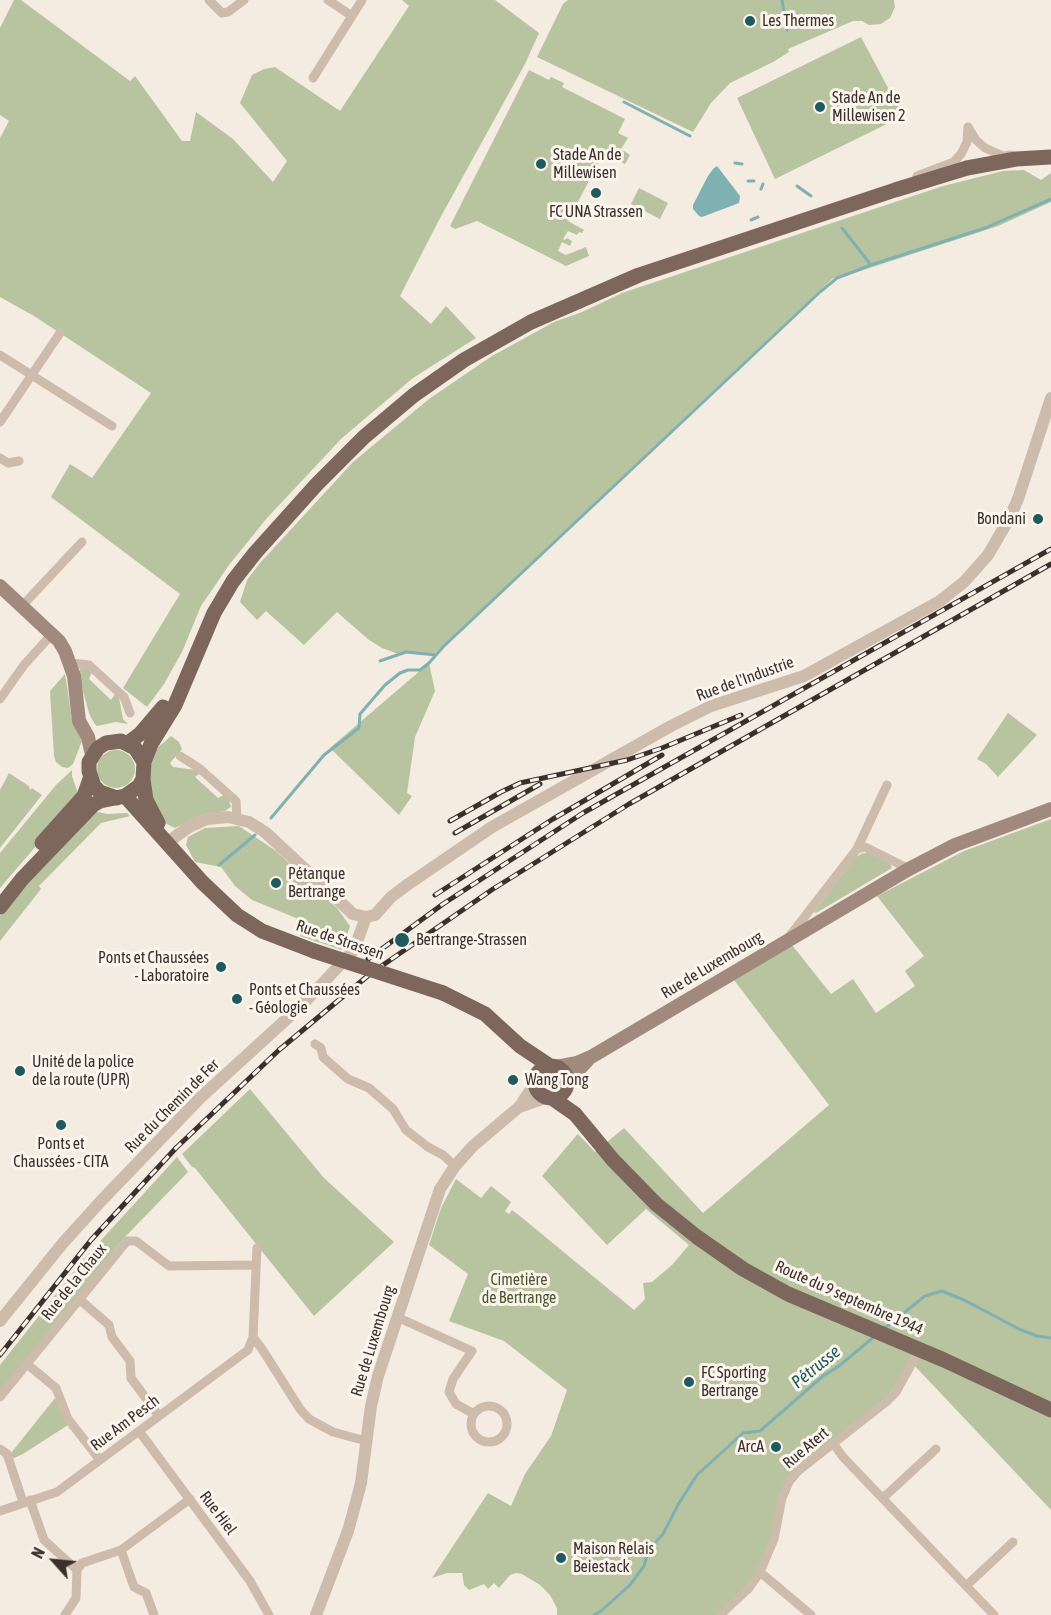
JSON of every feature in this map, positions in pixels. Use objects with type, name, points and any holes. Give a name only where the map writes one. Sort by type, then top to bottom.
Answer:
[{"type":"main road","points":[[0,907],[22,879],[93,805],[133,792],[143,779],[144,762],[151,744],[175,705],[214,614],[233,581],[317,484],[388,416],[464,360],[531,322],[597,292],[650,272],[895,190],[985,164],[1050,157]]},
{"type":"main road","points":[[0,586],[52,634],[65,651],[88,722],[96,732],[112,742]]},
{"type":"main road","points":[[128,743],[155,718],[197,652]]},
{"type":"main road","points":[[76,687],[79,721],[88,737],[92,755]]},
{"type":"main road","points":[[0,894],[84,796],[90,779],[89,762],[98,748],[112,742],[128,743],[135,748],[144,762]]},
{"type":"main road","points":[[90,779],[100,792],[121,797]]},
{"type":"main road","name":"Rue de Strassen","points":[[143,779],[146,800],[168,842]]},
{"type":"main road","name":"Rue de Strassen","points":[[121,797],[168,842],[202,882],[237,915],[262,932],[443,993],[485,1014],[520,1046],[553,1067]]},
{"type":"main road","name":"Rue de Luxembourg","points":[[553,1067],[578,1063],[591,1057],[788,939],[955,845],[1051,809]]},
{"type":"main road","name":"Rue de Strassen","points":[[520,1046],[535,1080]]},
{"type":"main road","name":"Rue de Luxembourg","points":[[557,1092],[591,1057]]},
{"type":"main road","points":[[553,1067],[564,1073],[557,1092],[540,1094],[535,1080],[541,1070],[553,1067]]},
{"type":"main road","name":"Route du 9 septembre 1944","points":[[557,1092],[621,1168],[656,1204],[697,1237],[743,1269],[788,1294],[865,1328],[918,1348],[1051,1410]]},
{"type":"street","points":[[209,0],[222,13],[228,12],[244,0]]},
{"type":"street","points":[[328,0],[352,16]]},
{"type":"street","points":[[313,78],[362,0]]},
{"type":"street","points":[[895,190],[915,177],[954,162],[967,142],[968,127],[976,140],[985,148],[1003,156],[1033,153],[1050,157]]},
{"type":"street","points":[[0,422],[60,333]]},
{"type":"street","points":[[0,355],[112,426]]},
{"type":"street","name":"Rue de l'Industrie","points":[[366,917],[375,915],[407,885],[492,827],[671,726],[711,706],[804,676],[940,601],[964,582],[988,555],[1009,519],[1018,499],[1051,398]]},
{"type":"street","points":[[0,458],[8,463],[20,461]]},
{"type":"street","points":[[22,606],[82,542]]},
{"type":"street","points":[[0,699],[24,665],[52,634]]},
{"type":"street","points":[[70,663],[88,664],[124,697],[130,713]]},
{"type":"street","points":[[180,756],[199,768],[236,801],[237,818]]},
{"type":"street","name":"Rue de Luxembourg","points":[[788,939],[857,849],[887,785]]},
{"type":"street","name":"Rue de Strassen","points":[[168,842],[189,827],[207,819],[237,818],[249,822],[265,832],[353,914],[366,917]]},
{"type":"street","points":[[857,849],[865,847],[909,869]]},
{"type":"street","name":"Rue du Chemin de Fer","points":[[0,1321],[30,1282],[101,1200],[200,1098],[302,1005],[354,950],[366,917]]},
{"type":"street","points":[[315,1044],[321,1048],[323,1057],[348,1079],[369,1088],[393,1109],[406,1130],[455,1166]]},
{"type":"street","name":"Rue de Luxembourg","points":[[519,1107],[535,1080]]},
{"type":"street","name":"Rue de Luxembourg","points":[[316,1615],[348,1531],[356,1502],[370,1406],[378,1376],[440,1189],[472,1146],[519,1107],[557,1092]]},
{"type":"street","name":"Rue de la Chaux","points":[[0,1397],[127,1241],[136,1241],[169,1266],[256,1265]]},
{"type":"street","points":[[257,1248],[253,1337],[309,1419],[333,1432],[366,1441]]},
{"type":"street","points":[[79,1299],[110,1325],[112,1337],[130,1361],[131,1378],[159,1416]]},
{"type":"street","points":[[397,1317],[472,1351],[453,1378],[449,1392],[456,1404],[474,1414]]},
{"type":"street","name":"Rue Am Pesch","points":[[0,1511],[57,1492],[248,1350],[253,1337]]},
{"type":"street","name":"Rue Atert","points":[[720,1615],[749,1588],[760,1572],[774,1539],[782,1498],[789,1482],[798,1471],[872,1415],[896,1392],[918,1348]]},
{"type":"street","points":[[27,1365],[56,1388],[68,1419],[100,1460]]},
{"type":"street","name":"Rue Hiel","points":[[139,1431],[250,1581],[269,1615]]},
{"type":"street","points":[[833,1443],[843,1457],[994,1615]]},
{"type":"street","points":[[0,1449],[7,1454],[44,1540],[77,1570]]},
{"type":"street","points":[[883,1498],[936,1449]]},
{"type":"street","points":[[65,1615],[76,1598],[77,1570],[81,1563],[121,1550],[190,1499]]},
{"type":"street","points":[[966,1586],[1014,1542]]},
{"type":"street","points":[[121,1550],[134,1587],[146,1593],[154,1615]]},
{"type":"street","points":[[760,1572],[812,1615]]},
{"type":"green space","points":[[14,0],[21,0],[130,81],[135,76],[182,141],[190,141],[196,112],[233,139],[273,182],[287,161],[240,103],[252,75],[275,67],[340,111],[409,6],[402,0],[495,0],[539,33],[525,64],[400,296],[431,324],[446,306],[476,338],[413,378],[342,438],[267,518],[229,565],[201,606],[182,652],[164,684],[147,707],[123,688],[180,594],[51,497],[70,464],[92,478],[151,393],[34,316],[0,297],[0,138],[9,121],[0,115],[0,28]]},
{"type":"green space","points":[[568,0],[894,0],[895,7],[890,18],[881,24],[869,25],[862,21],[853,21],[788,49],[789,52],[773,62],[730,83],[711,103],[693,132],[537,57],[563,4]]},
{"type":"green space","name":"Stade An de Millewisen 2","points":[[861,37],[903,116],[775,179],[737,98]]},
{"type":"green space","name":"Stade An de Millewisen","points":[[529,70],[549,80],[551,77],[564,83],[562,87],[625,119],[618,133],[628,138],[621,149],[630,155],[625,164],[603,154],[568,221],[584,230],[577,235],[568,231],[563,239],[567,238],[572,241],[570,246],[562,242],[558,251],[566,255],[586,247],[589,256],[566,266],[477,221],[455,229],[450,226]]},
{"type":"green space","points":[[1024,170],[1041,180],[1051,173],[1051,202],[998,226],[839,278],[833,278],[433,655],[406,652],[398,654],[382,648],[369,640],[337,612],[304,645],[266,611],[257,620],[240,602],[247,580],[260,563],[353,462],[429,399],[492,356],[554,322],[622,293],[943,186],[1003,171]]},
{"type":"green space","points":[[639,188],[668,203],[660,219],[631,204]]},
{"type":"green space","points":[[429,663],[435,691],[415,737],[407,793],[412,796],[399,815],[330,748]]},
{"type":"green space","points":[[86,667],[92,672],[89,679],[111,700],[115,694],[119,698],[123,719],[128,724],[116,722],[97,726],[94,723],[78,673],[81,668]]},
{"type":"green space","points":[[65,674],[72,719],[82,741],[73,764],[68,768],[56,762],[54,756],[50,691]]},
{"type":"green space","points":[[1008,713],[1037,735],[998,777],[986,764],[977,759]]},
{"type":"green space","points":[[171,736],[179,742],[182,749],[170,763],[173,767],[196,770],[200,773],[195,777],[218,798],[224,795],[231,807],[225,811],[201,815],[175,828],[165,823],[147,790],[149,762],[155,750]]},
{"type":"green space","points":[[116,750],[123,751],[129,756],[134,762],[134,776],[129,782],[123,787],[116,788],[109,787],[103,782],[98,776],[97,769],[98,762],[103,756],[109,751]]},
{"type":"green space","points":[[72,770],[79,796],[0,888],[0,853],[56,785]]},
{"type":"green space","points":[[9,773],[29,786],[30,790],[32,788],[42,795],[0,848],[0,790]]},
{"type":"green space","points":[[94,811],[107,814],[127,813],[130,816],[101,823],[39,886],[41,889],[0,941],[0,916],[23,885]]},
{"type":"green space","name":"Cimetière de Bertrange","points":[[1051,819],[1051,1510],[912,1363],[896,1392],[789,1482],[760,1572],[720,1615],[557,1615],[557,1608],[550,1595],[540,1585],[522,1574],[510,1575],[499,1588],[494,1583],[488,1589],[484,1584],[469,1590],[464,1585],[462,1573],[447,1573],[432,1578],[488,1493],[511,1506],[525,1474],[551,1436],[567,1390],[504,1341],[449,1321],[468,1274],[429,1245],[441,1208],[456,1179],[481,1198],[491,1186],[511,1202],[505,1211],[509,1214],[512,1210],[520,1216],[634,1310],[645,1299],[643,1283],[652,1282],[673,1264],[689,1245],[646,1209],[607,1245],[542,1176],[578,1134],[595,1152],[624,1128],[703,1213],[829,1105],[734,980],[792,945],[831,994],[853,979],[876,1013],[915,986],[905,971],[924,956],[877,896],[964,851]]},
{"type":"green space","points":[[239,826],[276,851],[337,908],[350,926],[342,950],[300,936],[301,920],[252,900],[235,886],[221,867],[195,862],[186,845],[188,837],[205,828]]},
{"type":"green space","points":[[863,853],[870,853],[890,864],[892,868],[816,913],[814,912],[856,857]]},
{"type":"green space","points":[[250,1089],[324,1178],[394,1242],[314,1316],[182,1154]]},
{"type":"green space","points":[[177,1157],[188,1172],[123,1239],[0,1392],[0,1365],[83,1260]]},
{"type":"green space","points":[[55,1398],[68,1425],[12,1459],[11,1453]]},
{"type":"water","points":[[717,166],[740,196],[739,203],[702,217],[693,209],[693,205],[708,176]]},
{"type":"waterway","points":[[782,0],[787,30]]},
{"type":"waterway","points":[[624,102],[690,136]]},
{"type":"waterway","points":[[735,163],[742,164]]},
{"type":"waterway","points":[[748,181],[754,181]]},
{"type":"waterway","points":[[761,189],[763,184]]},
{"type":"waterway","points":[[797,186],[811,196]]},
{"type":"waterway","points":[[271,818],[324,755],[359,728],[360,714],[385,685],[400,673],[420,670],[429,663],[443,647],[837,278],[985,228],[1051,199]]},
{"type":"waterway","points":[[751,220],[758,217]]},
{"type":"waterway","points":[[842,228],[871,265]]},
{"type":"waterway","points":[[380,661],[406,652],[436,655]]},
{"type":"waterway","points":[[219,865],[255,835]]},
{"type":"waterway","name":"Pétrusse","points":[[885,1328],[925,1296],[942,1291],[1019,1329],[1037,1336],[1051,1338]]},
{"type":"waterway","name":"Pétrusse","points":[[594,1615],[630,1585],[644,1566],[648,1551],[663,1534],[697,1475],[743,1433],[760,1431],[823,1376],[839,1366],[875,1336]]},
{"type":"railway","points":[[368,959],[443,904],[583,813],[1051,549]]},
{"type":"railway","points":[[0,1355],[91,1240],[176,1148],[279,1050],[370,974],[493,889],[629,804],[1051,564]]},
{"type":"railway","points":[[450,821],[520,783],[627,760],[741,715]]},
{"type":"railway","points":[[435,895],[553,819],[662,755]]},
{"type":"railway","points":[[455,833],[540,784]]},
{"type":"place","name":"Les Thermes","points":[[750,21]]},
{"type":"place","name":"Stade An de Millewisen 2","points":[[820,107]]},
{"type":"place","name":"Stade An de Millewisen","points":[[541,164]]},
{"type":"place","name":"FC UNA Strassen","points":[[596,193]]},
{"type":"place","name":"Bondani","points":[[1038,519]]},
{"type":"place","name":"Pétanque Bertrange","points":[[276,883]]},
{"type":"place","name":"Bertrange-Strassen","points":[[402,940]]},
{"type":"place","name":"Ponts et Chaussées - Laboratoire","points":[[221,967]]},
{"type":"place","name":"Ponts et Chaussées - Géologie","points":[[237,999]]},
{"type":"place","name":"Unité de la police de la route (UPR)","points":[[20,1071]]},
{"type":"place","name":"Wang Tong","points":[[513,1080]]},
{"type":"place","name":"Ponts et Chaussées - CITA","points":[[61,1125]]},
{"type":"place","name":"FC Sporting Bertrange","points":[[689,1382]]},
{"type":"place","name":"ArcA","points":[[776,1447]]},
{"type":"place","name":"Maison Relais Beiestack","points":[[561,1558]]}]
